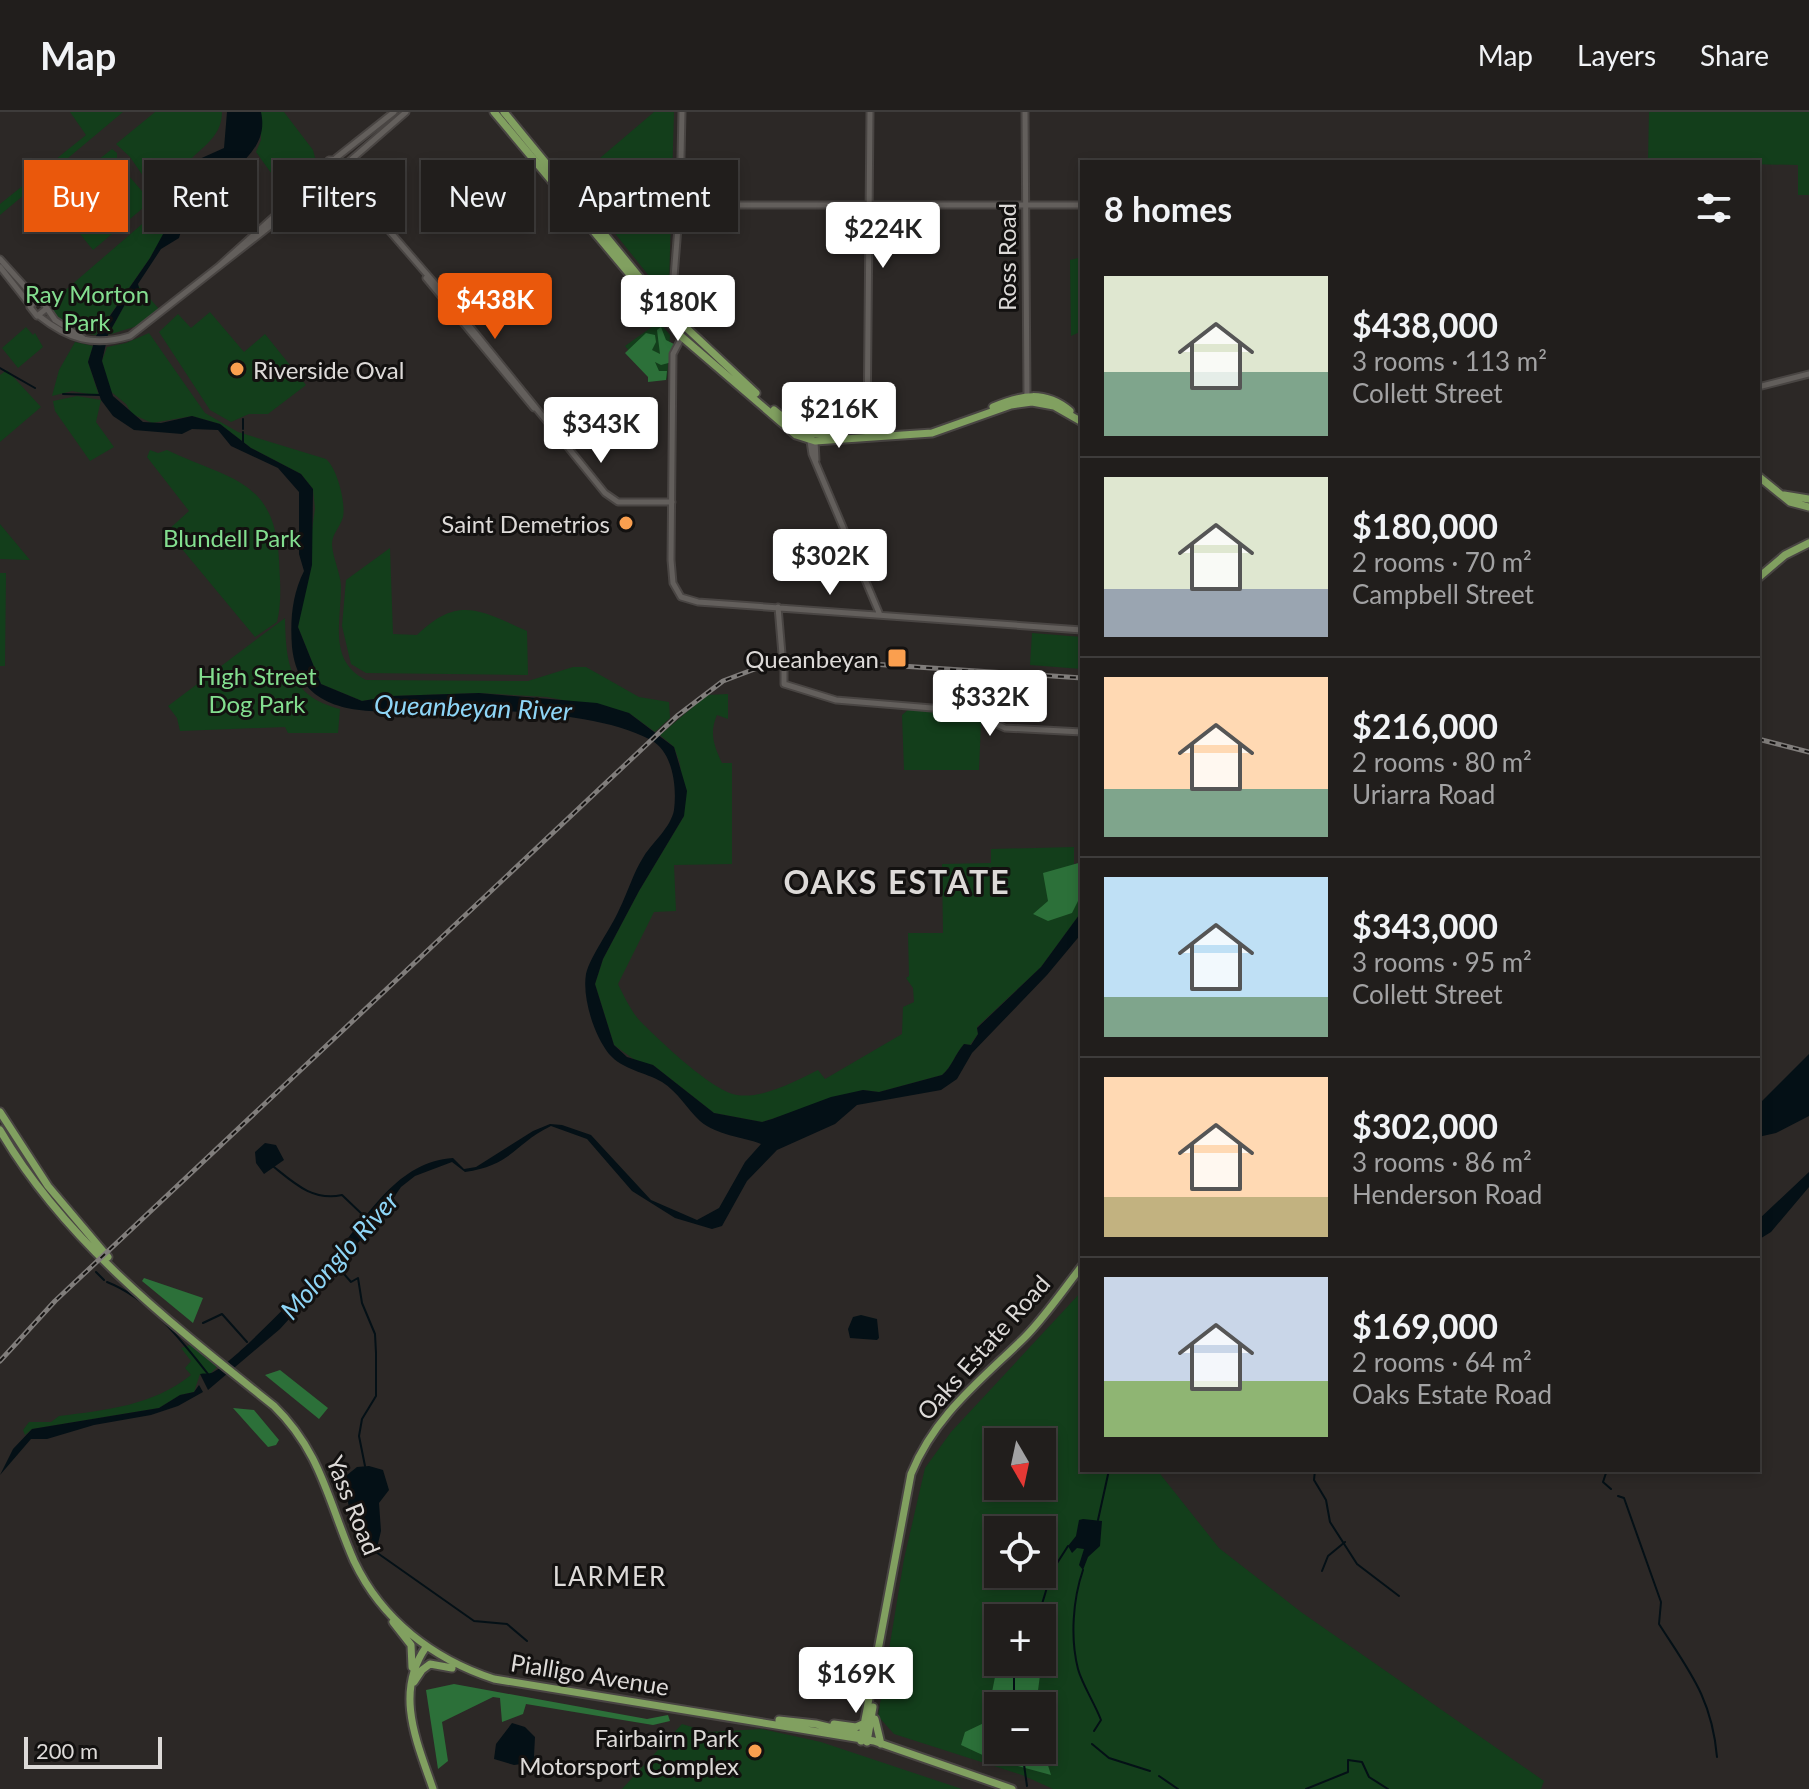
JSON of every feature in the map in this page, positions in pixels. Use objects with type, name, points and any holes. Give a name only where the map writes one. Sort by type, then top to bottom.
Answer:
[{"type":"main road","points":[[494,112],[550,173]]},
{"type":"main road","points":[[504,112],[550,171]]},
{"type":"main road","points":[[599,232],[682,337],[713,359]]},
{"type":"main road","points":[[662,309],[790,431],[813,439],[870,433],[936,432],[1027,399],[1051,405],[1080,420]]},
{"type":"main road","points":[[1760,477],[1795,504],[1809,502]]},
{"type":"main road","points":[[1776,491],[1809,502]]},
{"type":"main road","points":[[1760,577],[1808,543]]},
{"type":"main road","name":"Yass Road","points":[[0,1112],[48,1186],[89,1240]]},
{"type":"main road","name":"Yass Road","points":[[0,1130],[52,1203],[133,1286],[287,1419],[306,1443],[327,1485],[355,1561],[385,1608],[426,1647]]},
{"type":"main road","name":"Oaks Estate Road","points":[[869,1740],[866,1723],[911,1474],[921,1449],[955,1402],[1026,1335],[1080,1268]]},
{"type":"main road","points":[[385,1608],[411,1645],[412,1677]]},
{"type":"main road","points":[[426,1647],[409,1691],[413,1730],[433,1789]]},
{"type":"main road","name":"Pialligo Avenue","points":[[426,1647],[450,1663],[489,1678],[756,1719],[869,1740]]},
{"type":"main road","points":[[409,1691],[422,1670],[436,1663],[489,1678]]},
{"type":"main road","points":[[869,1740],[872,1696]]},
{"type":"main road","name":"Oaks Estate Road","points":[[869,1740],[872,1696]]},
{"type":"main road","name":"Pialligo Avenue","points":[[756,1719],[816,1724],[1012,1789]]},
{"type":"main road","points":[[816,1724],[856,1727],[866,1723]]},
{"type":"street","points":[[329,160],[336,158],[394,112]]},
{"type":"street","points":[[352,160],[406,112]]},
{"type":"street","points":[[681,160],[682,112]]},
{"type":"street","points":[[870,112],[870,433]]},
{"type":"street","name":"Ross Road","points":[[1025,112],[1027,399]]},
{"type":"street","points":[[738,206],[1080,205]]},
{"type":"street","points":[[218,268],[273,215]]},
{"type":"street","points":[[0,267],[31,306],[33,314],[71,338],[109,341],[139,331],[273,226]]},
{"type":"street","points":[[389,232],[610,497],[622,502],[672,502]]},
{"type":"street","points":[[662,309],[673,295],[678,232]]},
{"type":"street","points":[[247,239],[261,235]]},
{"type":"street","points":[[0,259],[37,300],[43,302],[71,338]]},
{"type":"street","points":[[31,306],[37,300]]},
{"type":"street","points":[[39,316],[46,309]]},
{"type":"street","points":[[64,328],[87,340]]},
{"type":"street","points":[[682,337],[673,354],[671,560],[675,589],[686,600],[1080,630]]},
{"type":"street","points":[[1760,386],[1809,374]]},
{"type":"street","points":[[813,439],[817,461],[880,615]]},
{"type":"street","points":[[778,607],[784,684],[836,700],[968,711],[1005,728],[1080,732]]},
{"type":"green space","points":[[70,112],[123,112],[66,160],[55,160],[86,135]]},
{"type":"green space","name":"Ray Morton Park","points":[[155,112],[222,112],[218,130],[190,160],[144,160],[144,177],[116,144]]},
{"type":"green space","points":[[261,112],[284,112],[313,150],[316,160],[273,160],[273,176],[256,152],[261,140]]},
{"type":"green space","points":[[654,112],[674,112],[673,160],[598,160]]},
{"type":"green space","points":[[1649,112],[1809,112],[1809,195],[1798,195],[1798,165],[1760,164],[1760,160],[1648,160]]},
{"type":"green space","points":[[112,149],[117,153],[117,160],[98,160]]},
{"type":"green space","points":[[128,175],[144,194],[143,208],[128,221]]},
{"type":"green space","points":[[24,185],[24,195],[0,215],[0,204]]},
{"type":"green space","name":"Ray Morton Park","points":[[144,222],[144,232],[165,232],[96,335],[81,332],[63,322],[47,306]]},
{"type":"green space","points":[[78,232],[114,232],[93,250]]},
{"type":"green space","points":[[614,232],[671,232],[669,285],[661,291]]},
{"type":"green space","points":[[1080,258],[1080,332],[1071,336],[1070,260]]},
{"type":"green space","points":[[137,284],[159,309],[137,326],[108,335],[128,299],[140,295]]},
{"type":"green space","name":"Riverside Oval","points":[[210,312],[244,352],[265,334],[306,385],[268,414],[249,414],[231,422],[210,410],[159,332],[178,314],[191,328]]},
{"type":"green space","points":[[659,322],[670,335],[667,379],[652,378],[625,346]]},
{"type":"green space","points":[[26,327],[33,335],[35,333],[43,347],[18,368],[2,348]]},
{"type":"green space","points":[[661,327],[666,340],[676,345],[669,353],[672,362],[661,365],[655,362],[659,371],[667,371],[666,380],[648,382],[648,377],[625,353],[646,333],[655,335],[652,350],[660,354],[657,330]]},
{"type":"green space","points":[[149,333],[205,413],[238,432],[326,459],[334,470],[344,511],[332,545],[341,582],[339,640],[346,662],[354,672],[366,680],[528,681],[573,667],[586,667],[639,697],[669,702],[670,718],[655,732],[629,713],[547,697],[479,693],[392,696],[362,701],[321,684],[298,627],[315,509],[313,489],[301,474],[251,448],[220,424],[192,416],[152,423],[132,414],[126,404],[109,390],[102,361],[107,347]]},
{"type":"green space","points":[[75,342],[93,346],[88,362],[99,396],[72,391],[52,396],[59,370]]},
{"type":"green space","points":[[7,370],[41,407],[0,442],[0,375]]},
{"type":"green space","points":[[77,396],[101,400],[96,422],[114,447],[90,461],[55,411],[53,401]]},
{"type":"green space","name":"Blundell Park","points":[[150,450],[158,453],[167,450],[229,476],[258,497],[269,512],[276,533],[280,607],[277,622],[255,637],[167,531],[189,511],[147,457]]},
{"type":"green space","points":[[0,524],[30,560],[0,559]]},
{"type":"green space","points":[[390,548],[393,634],[417,635],[432,622],[457,611],[482,612],[527,631],[528,675],[366,673],[351,664],[342,626],[346,580]]},
{"type":"green space","points":[[0,573],[6,573],[5,666],[0,666]]},
{"type":"green space","name":"High Street Dog Park","points":[[285,618],[289,663],[294,676],[310,696],[340,709],[338,733],[288,733],[285,727],[180,731],[177,718],[168,706]]},
{"type":"green space","points":[[1032,633],[1080,637],[1080,669],[1030,665]]},
{"type":"green space","points":[[728,694],[728,719],[717,715],[713,734],[722,763],[732,763],[732,864],[674,865],[676,911],[654,912],[618,984],[640,1021],[700,1075],[726,1091],[747,1096],[758,1094],[818,1070],[825,1079],[902,1034],[903,1007],[914,1002],[913,988],[906,978],[909,976],[908,933],[943,933],[942,864],[991,863],[991,849],[1074,847],[1074,884],[1080,888],[1080,914],[1041,967],[977,1027],[978,1034],[970,1045],[964,1044],[942,1075],[879,1092],[863,1090],[762,1122],[714,1113],[653,1065],[639,1063],[614,1045],[595,984],[603,959],[639,891],[684,816],[680,764],[674,747],[660,735],[707,695]]},
{"type":"green space","points":[[909,709],[957,711],[981,722],[979,770],[904,770],[902,715]]},
{"type":"green space","points":[[1080,863],[1080,897],[1072,913],[1048,921],[1033,914],[1048,901],[1043,873]]},
{"type":"green space","points":[[144,1278],[203,1298],[193,1323],[142,1281]]},
{"type":"green space","points":[[1080,1293],[1080,1472],[1159,1472],[1219,1548],[1301,1612],[1544,1781],[1541,1789],[1053,1789],[988,1764],[1056,1764],[1056,1692],[984,1692],[984,1763],[894,1734],[878,1716],[904,1559],[925,1468],[951,1432]]},
{"type":"green space","points":[[193,1344],[218,1366],[210,1374],[200,1374],[194,1392],[180,1395],[159,1408],[32,1429],[25,1435],[23,1430],[29,1422],[51,1422],[59,1416],[128,1405],[161,1394],[191,1375],[185,1368],[191,1361],[181,1348]]},
{"type":"green space","points":[[280,1370],[328,1408],[319,1419],[265,1375]]},
{"type":"green space","points":[[233,1408],[254,1410],[279,1440],[276,1445],[268,1447]]},
{"type":"green space","points":[[995,1676],[1040,1676],[1038,1692],[992,1692]]},
{"type":"green space","points":[[454,1684],[647,1719],[668,1715],[670,1721],[653,1725],[526,1704],[523,1714],[502,1722],[500,1698],[493,1697],[442,1722],[448,1761],[438,1769],[426,1690]]},
{"type":"green space","points":[[984,1723],[984,1756],[961,1745],[965,1732]]},
{"type":"green space","name":"Fairbairn Park Motorsport Complex","points":[[682,1724],[708,1732],[762,1729],[821,1742],[962,1789],[622,1789]]},
{"type":"green space","points":[[1011,1764],[1048,1764],[1051,1775]]},
{"type":"water","points":[[227,112],[261,112],[260,138],[245,160],[197,160],[224,148]]},
{"type":"water","points":[[164,232],[181,232],[179,238],[161,249],[138,284],[141,295],[128,299],[108,335],[102,361],[113,396],[143,422],[161,423],[192,416],[220,424],[251,448],[301,474],[313,489],[312,565],[298,627],[321,684],[362,701],[392,696],[479,693],[597,703],[629,713],[674,747],[687,791],[684,816],[639,891],[603,959],[595,984],[614,1045],[627,1057],[653,1065],[714,1113],[762,1122],[831,1097],[863,1090],[879,1092],[942,1075],[964,1044],[971,1045],[978,1034],[977,1028],[1041,967],[1080,914],[1080,935],[1047,975],[972,1053],[957,1079],[941,1090],[857,1105],[835,1124],[777,1150],[747,1181],[722,1226],[712,1229],[675,1218],[632,1191],[587,1139],[551,1126],[504,1159],[481,1169],[465,1172],[452,1162],[415,1176],[401,1187],[376,1223],[280,1329],[208,1390],[200,1374],[211,1373],[221,1367],[255,1337],[327,1264],[386,1193],[416,1169],[433,1161],[453,1158],[464,1169],[476,1167],[533,1131],[550,1124],[562,1125],[591,1135],[651,1200],[697,1220],[719,1208],[745,1162],[761,1144],[707,1126],[668,1086],[615,1059],[604,1046],[590,1016],[585,984],[588,967],[640,862],[666,828],[674,810],[672,771],[664,753],[651,740],[632,731],[587,720],[468,709],[361,710],[336,705],[315,694],[300,675],[292,647],[293,608],[304,571],[299,554],[299,492],[278,468],[231,446],[218,430],[192,429],[182,434],[134,430],[113,416],[101,400],[88,362],[96,336]]},
{"type":"water","points":[[1809,1054],[1809,1116],[1776,1133],[1760,1137],[1760,1103]]},
{"type":"water","points":[[265,1143],[276,1145],[284,1160],[264,1174],[256,1163],[255,1152]]},
{"type":"water","points":[[1809,1172],[1809,1187],[1771,1232],[1760,1239],[1760,1218]]},
{"type":"water","points":[[861,1315],[877,1319],[877,1340],[850,1338],[848,1329],[853,1317]]},
{"type":"water","points":[[199,1385],[203,1392],[178,1406],[151,1415],[94,1425],[47,1439],[31,1439],[0,1475],[13,1449],[32,1429],[159,1408],[180,1395],[194,1392]]},
{"type":"water","points":[[357,1467],[383,1470],[389,1490],[379,1503],[381,1531],[376,1552],[352,1517],[346,1486],[347,1475]]},
{"type":"water","points":[[1079,1520],[1102,1521],[1100,1546],[1088,1557],[1083,1570],[1079,1565],[1084,1549],[1077,1548],[1072,1553],[1068,1546],[1076,1536]]},
{"type":"water","points":[[512,1723],[525,1727],[535,1737],[534,1756],[537,1762],[514,1765],[494,1759],[496,1744]]},
{"type":"waterway","points":[[0,368],[35,388]]},
{"type":"waterway","points":[[63,394],[101,395]]},
{"type":"waterway","points":[[243,419],[243,429]]},
{"type":"waterway","points":[[243,432],[243,443]]},
{"type":"waterway","name":"Molonglo River","points":[[274,1167],[313,1193],[342,1195],[365,1217]]},
{"type":"waterway","name":"Molonglo River","points":[[337,1266],[351,1282],[358,1278],[362,1303],[375,1334],[376,1396],[362,1419],[359,1436],[365,1466]]},
{"type":"waterway","points":[[96,1272],[104,1280]]},
{"type":"waterway","points":[[107,1282],[123,1289],[151,1310],[176,1334],[208,1374]]},
{"type":"waterway","points":[[203,1323],[222,1314],[247,1342]]},
{"type":"waterway","points":[[1098,1520],[1109,1472]]},
{"type":"waterway","points":[[1315,1472],[1314,1480],[1326,1500],[1330,1522],[1357,1564],[1399,1596]]},
{"type":"waterway","points":[[1606,1472],[1603,1482],[1611,1489]]},
{"type":"waterway","points":[[1618,1496],[1624,1498],[1661,1602],[1659,1624],[1704,1701],[1717,1757]]},
{"type":"waterway","points":[[1322,1571],[1328,1556],[1345,1542]]},
{"type":"waterway","points":[[1042,1604],[1052,1571],[1068,1546]]},
{"type":"waterway","points":[[376,1552],[474,1621],[507,1624],[527,1641]]},
{"type":"waterway","points":[[1083,1570],[1073,1632],[1080,1675],[1101,1720],[1094,1731]]},
{"type":"waterway","points":[[1014,1676],[1014,1692]]},
{"type":"waterway","points":[[1092,1744],[1109,1758],[1150,1771]]},
{"type":"waterway","points":[[1306,1789],[1348,1772],[1348,1760],[1362,1762],[1369,1777],[1388,1789]]},
{"type":"waterway","points":[[1024,1764],[1027,1786]]},
{"type":"waterway","points":[[1159,1776],[1178,1789]]},
{"type":"railway","points":[[0,1361],[55,1301],[677,716],[723,681],[760,667],[796,659],[1080,678]]},
{"type":"railway","points":[[1760,740],[1809,752]]},
{"type":"place","name":"Riverside Oval","points":[[237,369]]},
{"type":"place","name":"Saint Demetrios","points":[[626,523]]},
{"type":"place","name":"Queanbeyan","points":[[897,658]]},
{"type":"place","name":"Fairbairn Park Motorsport Complex","points":[[755,1751]]},
{"type":"district","name":"OAKS ESTATE","points":[[897,881]]},
{"type":"district","name":"LARMER","points":[[610,1576]]},
{"type":"water label","name":"Queanbeyan River","points":[[473,707]]}]
